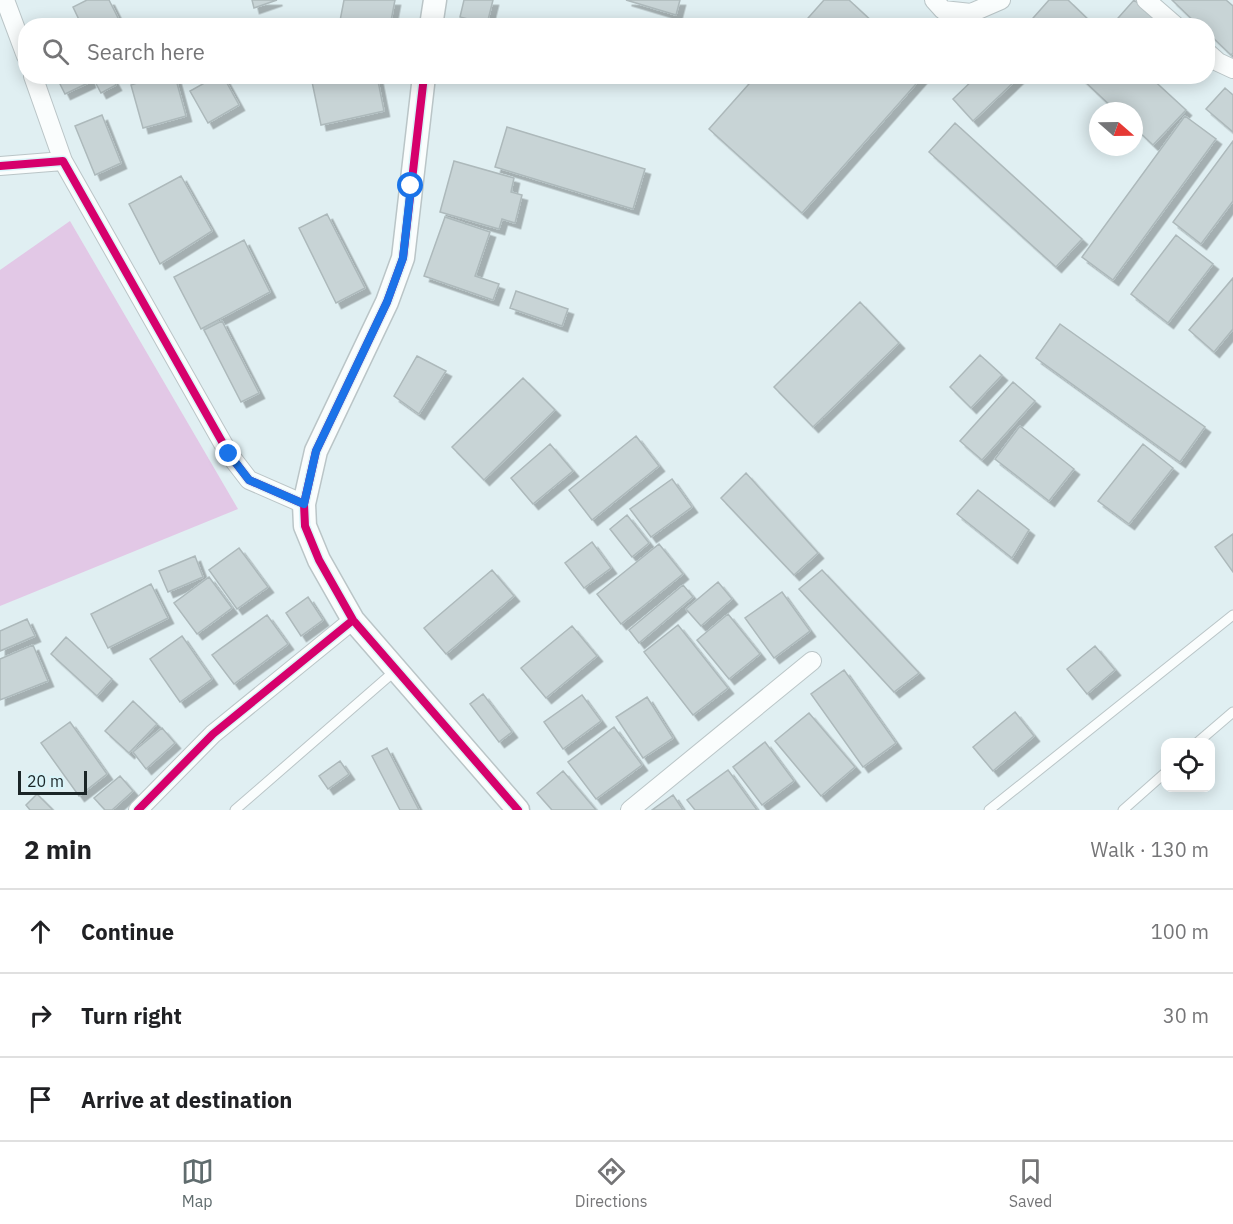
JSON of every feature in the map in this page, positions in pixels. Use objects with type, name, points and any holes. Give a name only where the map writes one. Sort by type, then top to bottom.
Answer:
[{"type":"street","points":[[5,0],[18,35]]},
{"type":"street","points":[[432,18],[435,0]]},
{"type":"street","points":[[934,0],[943,10],[971,13],[1001,0]]},
{"type":"street","points":[[1146,0],[1167,18]]},
{"type":"street","points":[[1215,59],[1233,69]]},
{"type":"street","points":[[36,84],[63,161],[229,454],[249,480],[304,504]]},
{"type":"street","points":[[423,84],[403,258],[387,302],[316,451],[304,504],[305,526],[319,560],[353,620],[518,810]]},
{"type":"street","points":[[0,166],[63,161]]},
{"type":"street","points":[[138,810],[213,734],[353,620]]},
{"type":"street","points":[[630,810],[812,661]]},
{"type":"lane","points":[[988,810],[1233,615]]},
{"type":"lane","points":[[235,810],[397,670]]},
{"type":"lane","points":[[1203,738],[1233,712]]},
{"type":"lane","points":[[1123,810],[1161,776]]},
{"type":"shaded area","points":[[70,221],[238,509],[0,606],[0,270]]},
{"type":"building","points":[[87,0],[109,0],[118,18],[78,18],[73,7]]},
{"type":"building","points":[[252,0],[277,0],[254,8]]},
{"type":"building","points":[[344,0],[395,0],[392,18],[341,18]]},
{"type":"building","points":[[464,0],[493,0],[488,18],[460,17]]},
{"type":"building","points":[[626,0],[680,0],[676,15]]},
{"type":"building","points":[[824,0],[849,0],[868,18],[808,18]]},
{"type":"building","points":[[1049,0],[1068,0],[1087,18],[1033,18]]},
{"type":"building","points":[[1134,0],[1155,18],[1118,18]]},
{"type":"building","points":[[1172,0],[1226,0],[1233,6],[1233,53],[1231,55],[1215,40],[1215,18],[1191,18]]},
{"type":"building","points":[[60,84],[86,84],[65,94]]},
{"type":"building","points":[[96,84],[115,84],[116,85],[101,93]]},
{"type":"building","points":[[177,84],[186,116],[143,128],[131,85]]},
{"type":"building","points":[[203,84],[227,84],[239,105],[208,123],[190,91]]},
{"type":"building","points":[[312,84],[379,84],[384,111],[321,125]]},
{"type":"building","points":[[749,84],[916,84],[802,213],[709,129]]},
{"type":"building","points":[[969,84],[1012,84],[973,121],[953,99]]},
{"type":"building","points":[[1087,84],[1158,84],[1186,110],[1153,145],[1143,136],[1143,102],[1106,102]]},
{"type":"building","points":[[1225,88],[1233,95],[1233,132],[1206,109]]},
{"type":"building","points":[[102,115],[121,163],[95,175],[75,126]]},
{"type":"building","points":[[1185,116],[1216,139],[1113,280],[1082,257]]},
{"type":"building","points":[[955,123],[1082,239],[1056,267],[929,152]]},
{"type":"building","points":[[507,127],[645,169],[633,209],[495,167]]},
{"type":"building","points":[[1233,141],[1233,201],[1201,244],[1173,222]]},
{"type":"building","points":[[454,161],[514,178],[511,192],[522,195],[515,223],[502,219],[499,229],[440,212]]},
{"type":"building","points":[[181,176],[212,231],[160,264],[129,204]]},
{"type":"building","points":[[327,214],[365,288],[336,303],[299,228]]},
{"type":"building","points":[[445,217],[490,232],[475,276],[499,284],[493,300],[424,276]]},
{"type":"building","points":[[1176,235],[1213,264],[1168,323],[1131,294]]},
{"type":"building","points":[[244,240],[270,292],[201,329],[174,277]]},
{"type":"building","points":[[1233,278],[1233,329],[1214,352],[1189,330]]},
{"type":"building","points":[[516,291],[568,309],[562,326],[510,308]]},
{"type":"building","points":[[860,302],[899,343],[813,427],[774,387]]},
{"type":"building","points":[[222,321],[259,393],[241,402],[204,330]]},
{"type":"building","points":[[1060,324],[1205,427],[1180,462],[1036,358]]},
{"type":"building","points":[[980,355],[1002,375],[971,408],[950,387]]},
{"type":"building","points":[[417,356],[446,371],[419,414],[394,396]]},
{"type":"building","points":[[523,378],[555,410],[484,480],[452,447]]},
{"type":"building","points":[[1013,382],[1035,401],[982,460],[960,441]]},
{"type":"building","points":[[1020,426],[1074,469],[1049,501],[995,459]]},
{"type":"building","points":[[636,436],[659,466],[592,520],[569,490]]},
{"type":"building","points":[[550,444],[573,471],[533,504],[511,478]]},
{"type":"building","points":[[1143,444],[1173,468],[1129,524],[1098,501]]},
{"type":"building","points":[[746,473],[818,553],[794,575],[721,498]]},
{"type":"building","points":[[672,479],[692,507],[651,537],[630,509]]},
{"type":"building","points":[[978,490],[1029,530],[1012,558],[957,514]]},
{"type":"building","points":[[627,515],[649,543],[632,557],[610,529]]},
{"type":"building","points":[[1233,534],[1233,572],[1215,547]]},
{"type":"building","points":[[592,542],[611,568],[584,588],[565,563]]},
{"type":"building","points":[[659,544],[683,574],[621,624],[597,594]]},
{"type":"building","points":[[239,548],[268,587],[237,609],[209,570]]},
{"type":"building","points":[[195,556],[203,577],[168,592],[159,571]]},
{"type":"building","points":[[492,570],[514,596],[446,654],[424,628]]},
{"type":"building","points":[[822,570],[919,673],[894,692],[799,589]]},
{"type":"building","points":[[209,577],[232,608],[197,634],[174,603]]},
{"type":"building","points":[[718,582],[732,599],[701,626],[686,609]]},
{"type":"building","points":[[151,584],[168,618],[108,648],[91,614]]},
{"type":"building","points":[[683,585],[693,597],[639,643],[629,630]]},
{"type":"building","points":[[782,592],[810,631],[774,658],[745,618]]},
{"type":"building","points":[[308,597],[323,620],[301,636],[286,613]]},
{"type":"building","points":[[728,614],[760,654],[729,679],[697,640]]},
{"type":"building","points":[[267,615],[288,644],[234,684],[212,655]]},
{"type":"building","points":[[27,619],[35,636],[0,651],[0,631]]},
{"type":"building","points":[[678,625],[728,688],[693,715],[644,652]]},
{"type":"building","points":[[572,626],[597,656],[546,698],[521,668]]},
{"type":"building","points":[[182,636],[212,679],[180,702],[150,659]]},
{"type":"building","points":[[66,637],[112,679],[97,696],[51,654]]},
{"type":"building","points":[[33,645],[48,681],[0,700],[0,659]]},
{"type":"building","points":[[1095,646],[1115,670],[1087,694],[1067,669]]},
{"type":"building","points":[[844,670],[896,743],[863,767],[811,694]]},
{"type":"building","points":[[483,694],[512,732],[499,742],[470,704]]},
{"type":"building","points":[[582,695],[601,721],[563,749],[544,722]]},
{"type":"building","points":[[647,697],[673,738],[643,758],[616,717]]},
{"type":"building","points":[[133,701],[157,724],[129,753],[105,731]]},
{"type":"building","points":[[1015,712],[1034,736],[993,771],[973,747]]},
{"type":"building","points":[[809,713],[855,767],[821,796],[775,741]]},
{"type":"building","points":[[70,722],[107,774],[79,796],[41,743]]},
{"type":"building","points":[[614,727],[642,765],[596,799],[568,762]]},
{"type":"building","points":[[162,728],[175,743],[146,769],[133,752]]},
{"type":"building","points":[[765,742],[794,781],[762,805],[733,767]]},
{"type":"building","points":[[387,748],[419,810],[400,810],[372,756]]},
{"type":"building","points":[[340,761],[349,774],[328,789],[319,776]]},
{"type":"building","points":[[728,770],[757,810],[695,810],[687,800]]},
{"type":"building","points":[[563,771],[596,810],[552,810],[537,793]]},
{"type":"building","points":[[120,776],[133,791],[112,810],[105,810],[94,798]]},
{"type":"building","points":[[37,794],[53,810],[30,810],[26,805]]},
{"type":"building","points":[[673,795],[683,810],[652,810]]},
{"type":"cycle path","points":[[423,84],[403,258],[387,302],[316,451],[304,504],[305,526],[319,560],[353,620],[518,810]]},
{"type":"cycle path","points":[[0,166],[63,161],[229,454],[249,480],[304,504]]},
{"type":"cycle path","points":[[138,810],[213,734],[353,620]]},
{"type":"route","points":[[229,454],[249,480],[304,504],[316,451],[387,302],[403,258],[411,186]]}]
